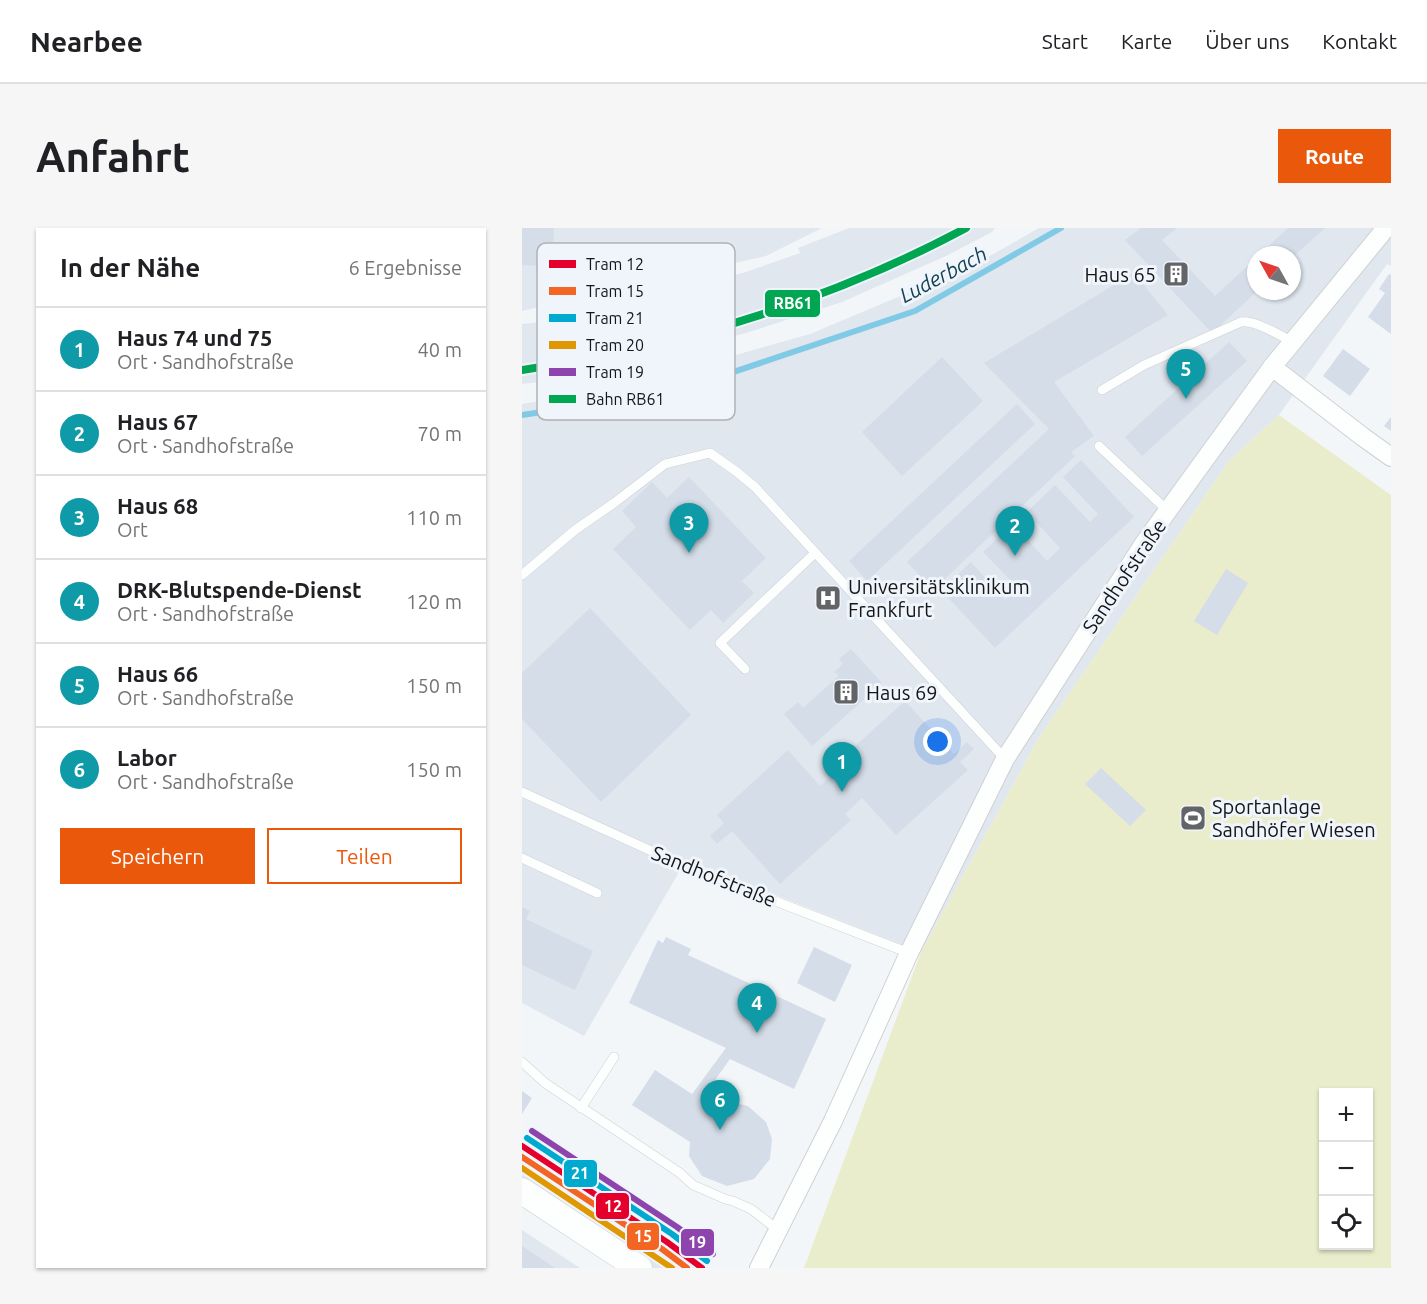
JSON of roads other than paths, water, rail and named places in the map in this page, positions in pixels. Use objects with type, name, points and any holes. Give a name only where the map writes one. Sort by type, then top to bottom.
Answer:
[{"type":"main road","points":[[522,1191],[639,1268]]},
{"type":"street","name":"Sandhofstraße","points":[[759,1268],[833,1121],[909,953],[1005,759],[1168,511],[1272,367],[1386,228]]},
{"type":"street","points":[[1272,367],[1391,457]]},
{"type":"lane","points":[[1102,390],[1144,365],[1241,322],[1254,323],[1293,342]]},
{"type":"lane","points":[[1099,446],[1168,511]]},
{"type":"lane","points":[[522,575],[576,530],[665,464],[710,453],[755,487],[1005,759]]},
{"type":"lane","points":[[745,669],[720,643],[815,553]]},
{"type":"lane","name":"Sandhofstraße","points":[[522,792],[680,864],[909,953]]},
{"type":"lane","points":[[522,858],[597,893]]},
{"type":"lane","points":[[582,1108],[614,1057]]},
{"type":"lane","points":[[522,1062],[545,1083],[680,1173],[693,1185],[751,1209],[778,1230]]},
{"type":"waterway","name":"Luderbach","points":[[735,371],[915,311],[1061,228]]},
{"type":"waterway","name":"Luderbach","points":[[522,415],[537,413]]},
{"type":"tram line","name":"19","points":[[532,1131],[677,1227],[713,1254]]},
{"type":"tram line","name":"21","points":[[527,1138],[672,1234],[707,1261]]},
{"type":"tram line","name":"12","points":[[522,1146],[667,1242],[702,1268]]},
{"type":"tram line","name":"15","points":[[522,1157],[662,1249],[687,1268]]},
{"type":"tram line","name":"20","points":[[522,1168],[672,1268]]},
{"type":"rail line","name":"RB61","points":[[735,322],[860,278],[966,228]]},
{"type":"rail line","name":"RB61","points":[[522,370],[537,367]]},
{"type":"place","name":"Haus 65","points":[[1176,274]]},
{"type":"place","name":"Haus 66","points":[[1186,399]]},
{"type":"place","name":"Haus 68","points":[[689,553]]},
{"type":"place","name":"Haus 67","points":[[1015,556]]},
{"type":"place","name":"Universitätsklinikum Frankfurt","points":[[828,598]]},
{"type":"place","name":"Haus 69","points":[[846,692]]},
{"type":"place","name":"Haus 74 und 75","points":[[842,792]]},
{"type":"place","name":"Sportanlage Sandhöfer Wiesen","points":[[1193,818]]},
{"type":"place","name":"DRK-Blutspende-Dienst","points":[[757,1033]]},
{"type":"place","name":"Labor","points":[[720,1130]]}]
